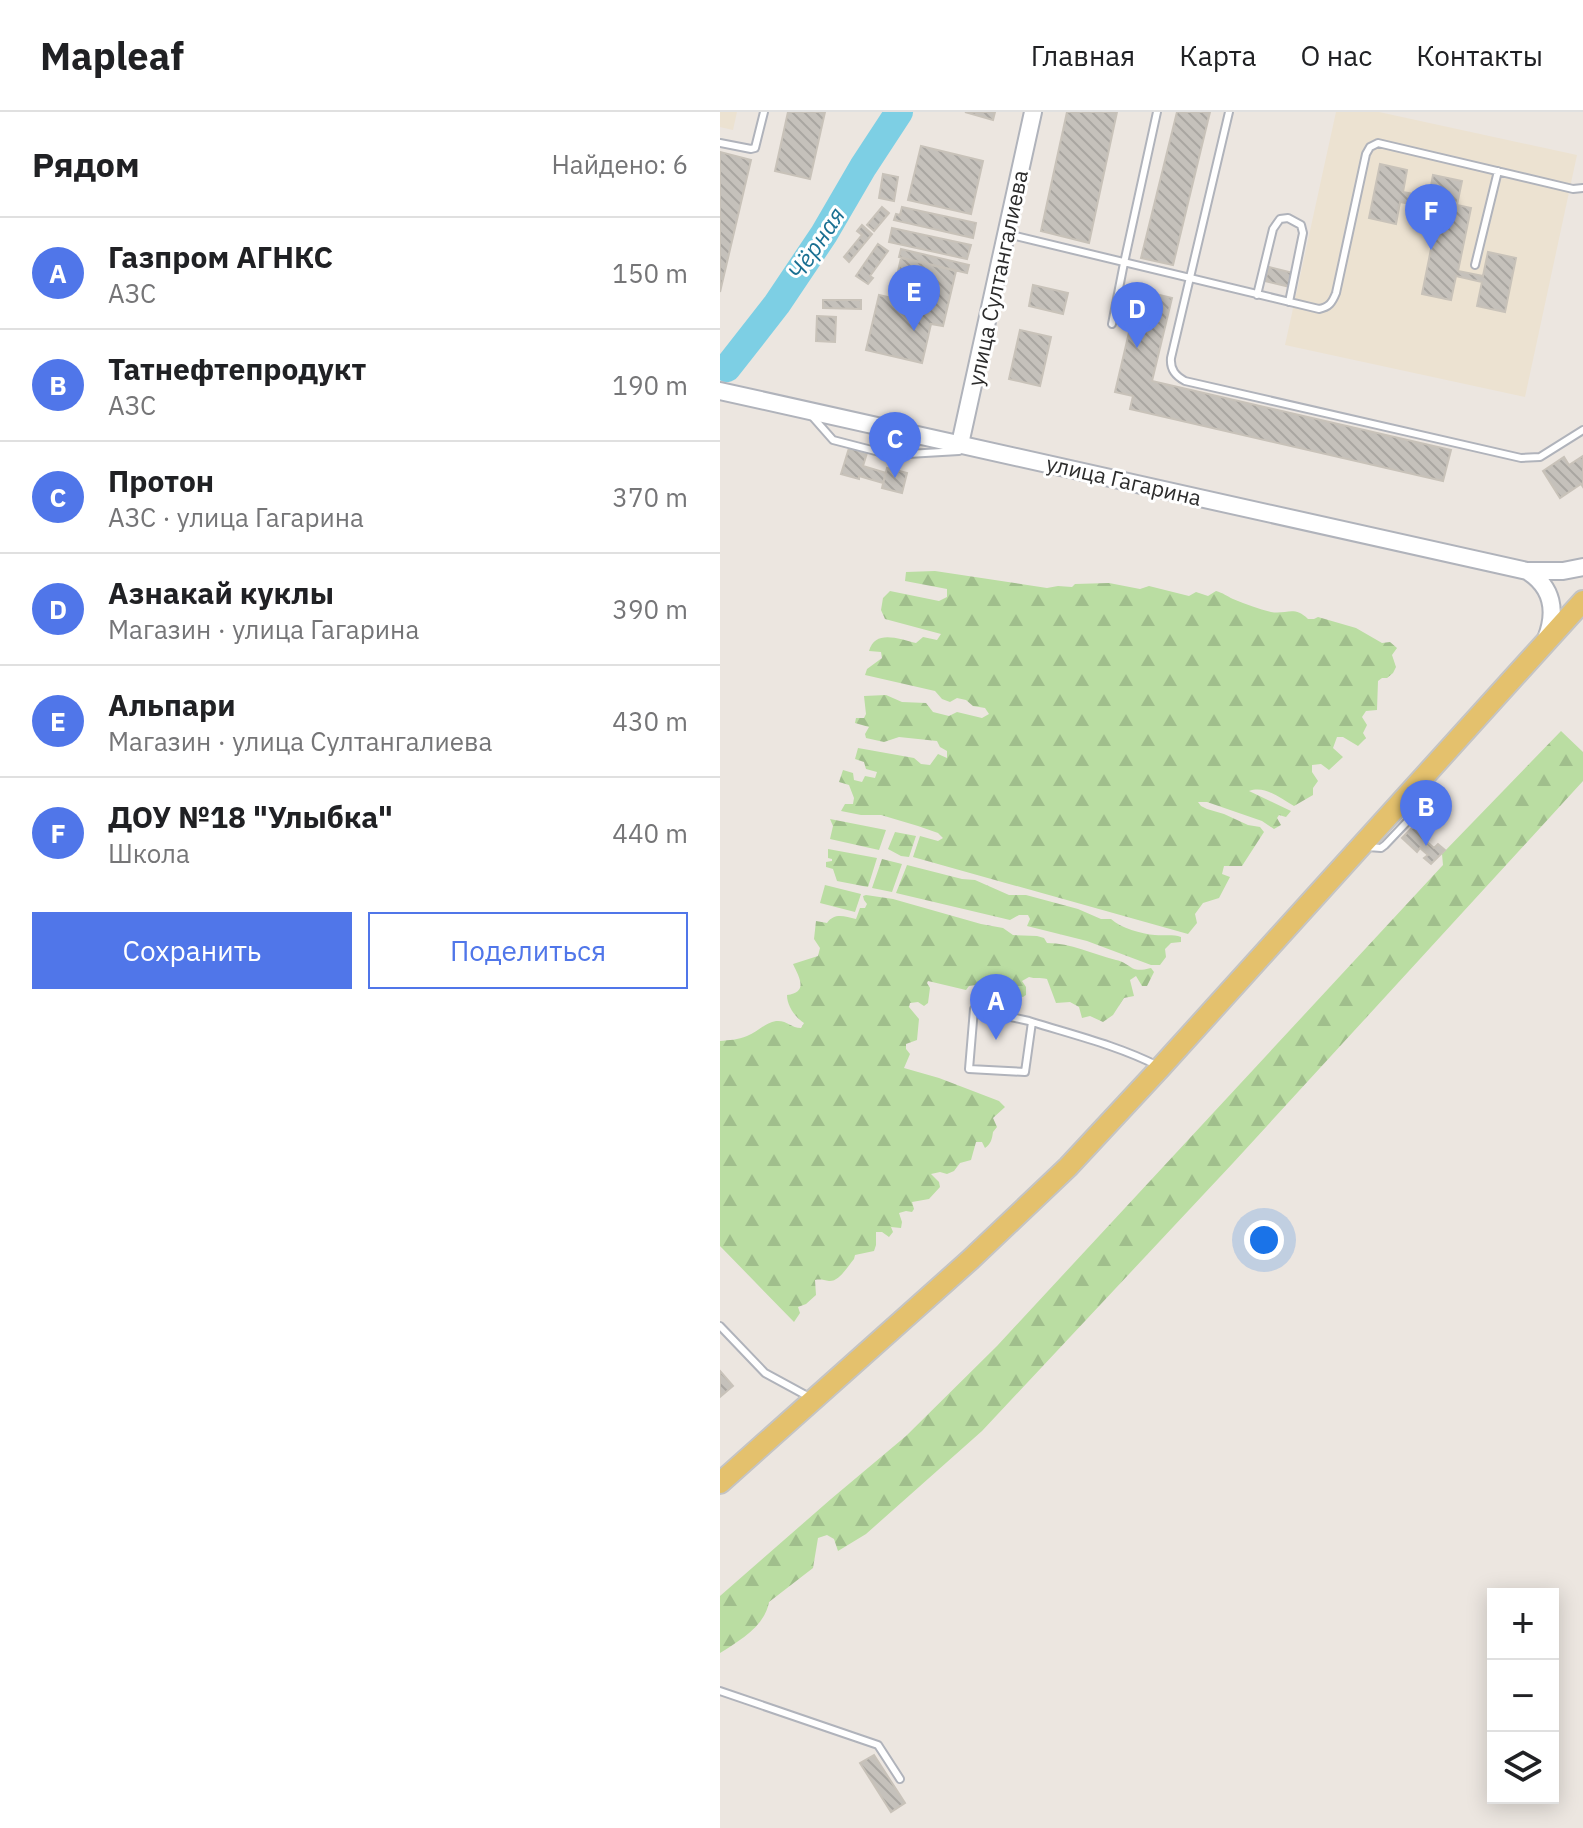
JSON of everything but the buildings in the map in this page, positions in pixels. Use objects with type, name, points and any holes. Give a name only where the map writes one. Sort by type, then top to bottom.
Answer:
[{"type":"main road","points":[[720,1483],[970,1260],[1101,1134],[1583,601]]},
{"type":"street","name":"улица Султангалиева","points":[[960,444],[1033,112]]},
{"type":"street","name":"улица Гагарина","points":[[720,391],[1527,571],[1551,572],[1583,567]]},
{"type":"street","points":[[1527,571],[1545,587],[1552,603],[1552,622],[1544,645]]},
{"type":"lane","points":[[720,143],[755,148],[764,112]]},
{"type":"lane","points":[[1112,324],[1157,112]]},
{"type":"lane","points":[[1229,112],[1170,365],[1178,377],[1521,458],[1540,457],[1583,430]]},
{"type":"lane","points":[[1007,234],[1319,309],[1333,301],[1366,154],[1370,147],[1378,143],[1573,189],[1583,188]]},
{"type":"lane","points":[[1475,265],[1498,171]]},
{"type":"lane","points":[[1257,295],[1273,229],[1280,219],[1288,218],[1301,225],[1303,233],[1289,302]]},
{"type":"lane","points":[[806,410],[833,440],[891,455],[986,449]]},
{"type":"lane","points":[[1032,1022],[1025,1072],[969,1069],[974,1009],[1032,1022],[1141,1057],[1161,1067]]},
{"type":"lane","points":[[720,1326],[765,1373],[814,1399]]},
{"type":"lane","points":[[720,1691],[878,1745],[900,1779]]},
{"type":"shaded area","points":[[720,112],[737,112],[733,130],[720,127]]},
{"type":"shaded area","points":[[1336,112],[1379,112],[1577,155],[1525,397],[1285,345]]},
{"type":"green space","points":[[935,571],[1047,588],[1109,583],[1140,589],[1149,586],[1189,596],[1196,592],[1208,596],[1216,591],[1262,609],[1276,613],[1294,611],[1308,619],[1318,617],[1356,628],[1382,643],[1390,642],[1397,648],[1392,655],[1396,667],[1387,678],[1378,681],[1377,710],[1366,711],[1362,717],[1367,725],[1363,733],[1366,738],[1358,746],[1337,737],[1333,748],[1343,757],[1329,770],[1321,764],[1312,765],[1312,772],[1318,781],[1313,795],[1294,806],[1267,791],[1249,791],[1291,811],[1286,817],[1279,815],[1277,818],[1281,825],[1274,829],[1262,821],[1207,802],[1198,802],[1207,809],[1260,827],[1264,832],[1242,866],[1224,866],[1222,874],[1230,877],[1219,898],[1203,903],[1195,914],[1197,923],[1188,934],[913,857],[920,836],[938,841],[943,838],[938,833],[881,815],[841,811],[845,804],[853,804],[854,798],[849,785],[839,782],[843,770],[853,773],[854,780],[862,782],[865,776],[875,778],[877,772],[866,769],[864,762],[855,759],[858,748],[914,758],[921,764],[930,765],[938,754],[947,758],[947,751],[937,741],[899,737],[884,742],[866,738],[869,727],[855,723],[856,718],[864,718],[866,714],[864,696],[886,695],[902,702],[926,703],[933,712],[949,716],[957,712],[982,718],[989,714],[985,708],[973,706],[966,700],[957,698],[950,702],[935,691],[865,675],[867,669],[882,658],[881,652],[869,651],[876,640],[888,637],[916,643],[923,637],[937,640],[941,634],[885,619],[881,610],[883,598],[890,591],[939,601],[947,597],[947,589],[905,581],[906,572]]},
{"type":"green space","points":[[1561,731],[1583,752],[1583,781],[982,1431],[866,1534],[838,1551],[834,1539],[827,1535],[818,1538],[813,1568],[769,1602],[767,1611],[750,1632],[720,1653],[720,1596],[906,1436],[997,1346],[1443,865],[1442,854]]},
{"type":"green space","points":[[830,819],[886,830],[879,850],[830,839],[833,826]]},
{"type":"green space","points":[[895,832],[916,836],[909,857],[888,849]]},
{"type":"green space","points":[[828,849],[877,858],[868,887],[837,881],[833,869],[826,867],[826,862],[832,861],[828,858]]},
{"type":"green space","points":[[882,859],[902,864],[892,892],[872,888]]},
{"type":"green space","points":[[907,865],[975,880],[1009,895],[1026,895],[1078,909],[1101,919],[1111,919],[1138,932],[1178,936],[1181,942],[1171,943],[1165,949],[1166,957],[1160,965],[1151,965],[1087,941],[1027,926],[1028,915],[1019,915],[1010,920],[896,893]]},
{"type":"green space","points":[[825,885],[861,894],[855,912],[820,903]]},
{"type":"green space","points":[[863,896],[893,899],[1003,928],[1013,935],[1037,936],[1047,943],[1073,947],[1135,969],[1151,968],[1154,972],[1147,986],[1142,986],[1136,976],[1130,980],[1134,996],[1124,998],[1113,1015],[1103,1022],[1090,1016],[1082,1018],[1079,1007],[1070,1002],[1056,1003],[1047,979],[1029,977],[1022,981],[1026,987],[1023,997],[1018,996],[1008,984],[969,986],[966,990],[928,981],[928,1003],[924,1006],[918,1002],[910,1003],[909,1007],[919,1019],[917,1040],[906,1044],[910,1054],[904,1068],[999,1101],[1005,1107],[993,1118],[997,1127],[987,1146],[985,1148],[982,1142],[976,1142],[971,1160],[960,1163],[947,1174],[931,1174],[940,1187],[929,1199],[912,1202],[912,1212],[899,1213],[901,1228],[891,1227],[893,1232],[889,1237],[876,1232],[874,1251],[855,1255],[836,1279],[815,1280],[816,1295],[798,1307],[800,1313],[794,1322],[720,1246],[720,1041],[744,1037],[776,1021],[801,1028],[804,1023],[792,1011],[787,999],[787,995],[800,987],[793,964],[818,956],[820,948],[814,939],[816,921],[827,923],[833,917],[840,916],[856,919],[860,908],[865,908],[867,904]]},
{"type":"waterway","name":"Чёрная","points":[[727,368],[777,304],[899,112]]},
{"type":"place","name":"ДОУ №18 \"Улыбка\"","points":[[1431,250]]},
{"type":"place","name":"Альпари","points":[[914,331]]},
{"type":"place","name":"Азнакай куклы","points":[[1137,348]]},
{"type":"place","name":"Протон","points":[[895,478]]},
{"type":"place","name":"Татнефтепродукт","points":[[1426,846]]},
{"type":"place","name":"Газпром АГНКС","points":[[996,1040]]}]
